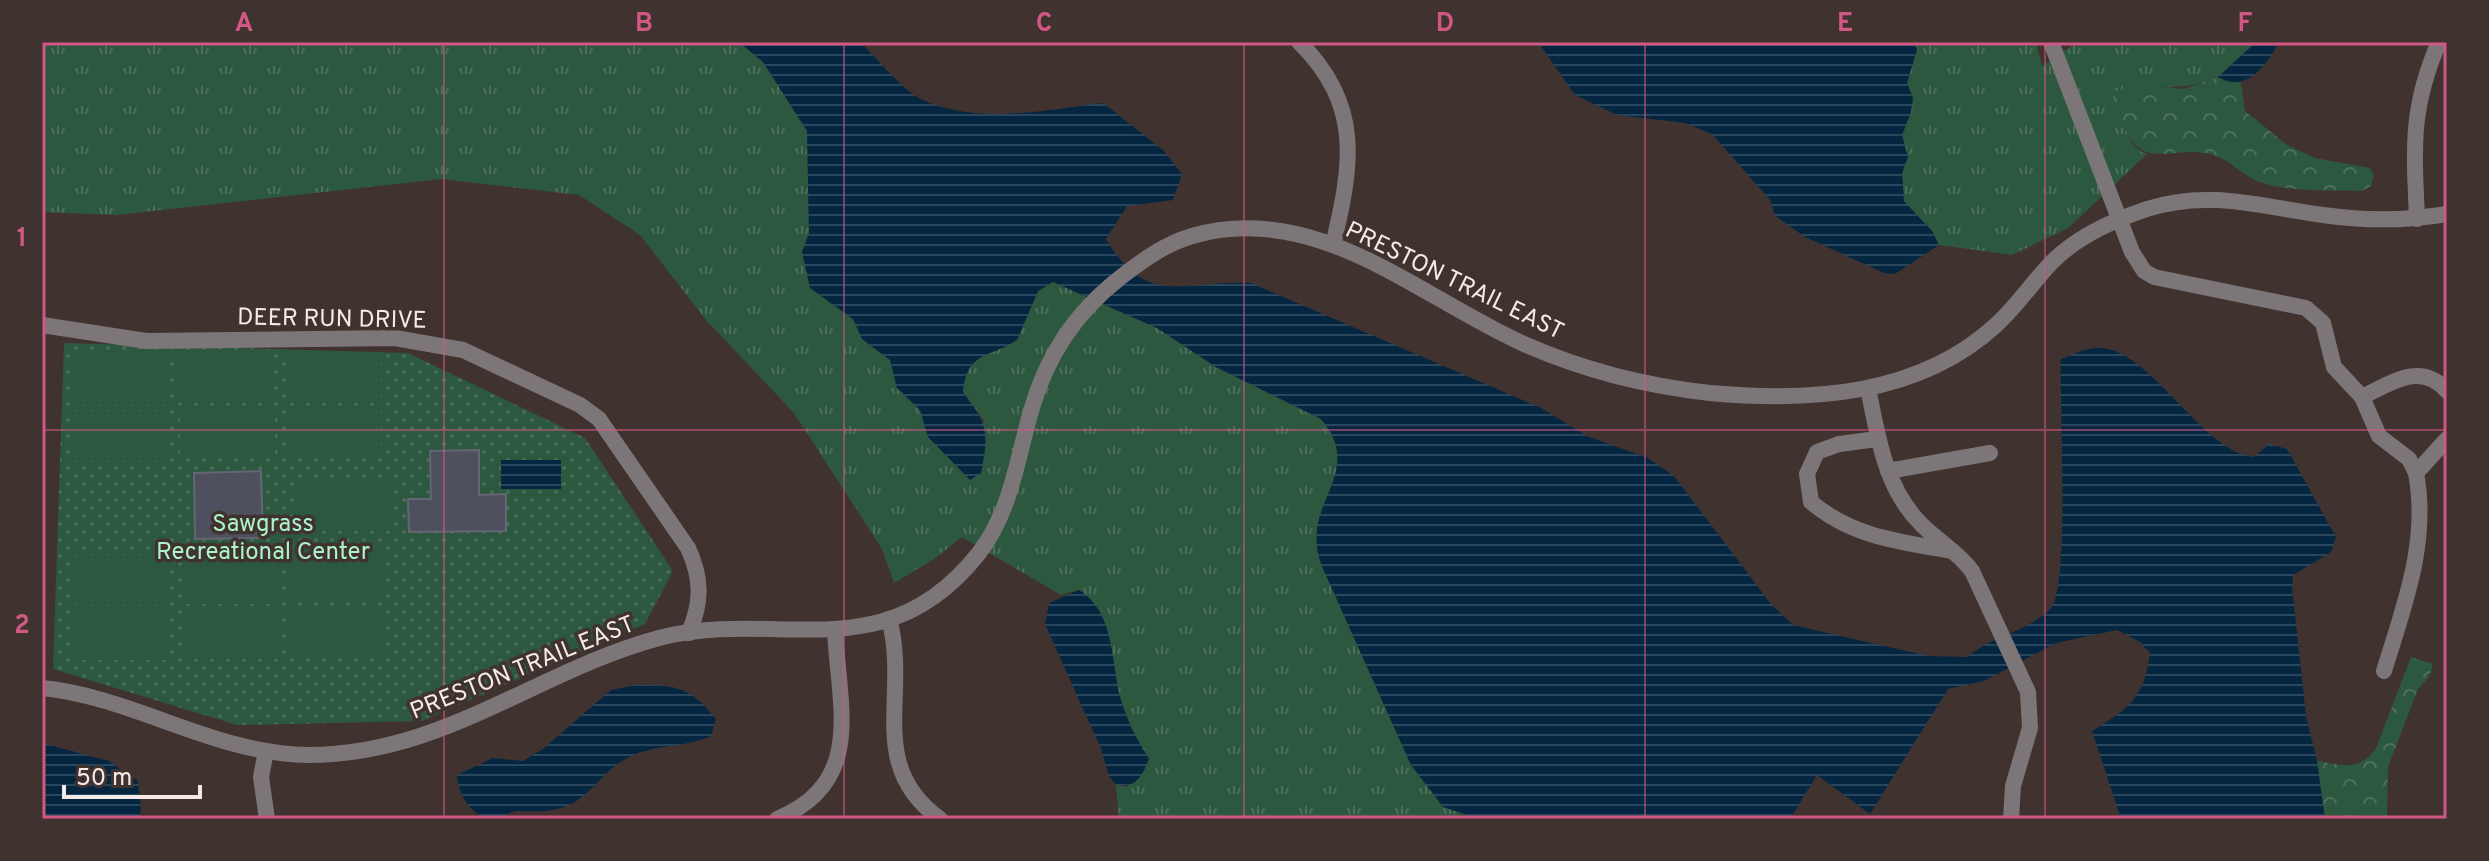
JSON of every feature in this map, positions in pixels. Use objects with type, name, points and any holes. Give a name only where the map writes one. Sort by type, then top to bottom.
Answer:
[{"type":"street","points":[[1299,42],[1329,78],[1346,122],[1347,187],[1333,245]]},
{"type":"street","points":[[2051,42],[2134,259],[2154,277],[2306,308],[2316,314],[2323,323],[2334,367],[2362,397],[2379,436],[2409,459],[2416,473],[2422,518],[2419,548],[2384,671]]},
{"type":"street","points":[[2417,219],[2413,133],[2416,108],[2439,42]]},
{"type":"street","name":"PRESTON TRAIL EAST","points":[[42,688],[94,696],[202,736],[266,751],[343,753],[432,734],[590,661],[641,643],[689,633],[835,631],[889,619],[919,606],[962,573],[994,530],[1017,470],[1040,385],[1064,333],[1087,305],[1128,272],[1166,247],[1194,236],[1228,230],[1281,231],[1333,245],[1372,261],[1517,341],[1608,374],[1656,385],[1780,397],[1868,388],[1903,379],[1955,356],[2000,322],[2063,252],[2119,221],[2173,202],[2205,198],[2238,199],[2325,216],[2417,219],[2447,214]]},
{"type":"street","name":"DEER RUN DRIVE","points":[[42,325],[94,330],[146,341],[426,341],[463,350],[554,391],[599,419],[688,548],[697,569],[700,596],[689,633]]},
{"type":"street","points":[[2362,397],[2408,375],[2433,379],[2447,391]]},
{"type":"street","points":[[1868,388],[1877,439],[1903,502],[1921,524],[1956,552],[1972,571],[2028,692],[2031,715],[2013,786],[2011,819]]},
{"type":"street","points":[[1877,439],[1839,444],[1817,452],[1807,474],[1811,502],[1832,519],[1873,537],[1956,552]]},
{"type":"street","points":[[2416,473],[2447,439]]},
{"type":"street","points":[[1888,471],[1990,453]]},
{"type":"street","points":[[889,619],[897,647],[893,738],[896,761],[917,800],[940,819]]},
{"type":"street","points":[[777,819],[822,791],[838,762],[835,631]]},
{"type":"street","points":[[266,751],[261,777],[267,819]]},
{"type":"green space","points":[[42,42],[739,42],[763,62],[807,131],[809,233],[802,252],[810,288],[853,319],[862,339],[890,360],[897,388],[920,410],[928,437],[985,422],[963,392],[969,369],[981,357],[1017,340],[1038,291],[1053,282],[1157,328],[1216,367],[1321,419],[1332,435],[1337,464],[1320,524],[1318,553],[1411,765],[1510,817],[1545,819],[1119,819],[1116,785],[1127,787],[1149,759],[1135,737],[1079,590],[1061,595],[962,537],[934,559],[894,583],[882,549],[794,413],[706,320],[640,235],[579,195],[442,179],[117,215],[42,212]]},
{"type":"green space","points":[[1912,42],[2036,42],[2042,66],[2078,42],[2256,42],[2230,69],[2202,83],[2170,87],[2134,84],[2128,133],[2137,148],[2147,154],[2068,228],[2012,255],[1939,245],[1932,231],[1904,202],[1902,173],[1908,157],[1902,135],[1911,112],[1913,98],[1907,83],[1917,50]]},
{"type":"green space","points":[[2218,77],[2241,83],[2245,111],[2287,145],[2315,158],[2370,168],[2374,176],[2371,186],[2362,191],[2277,187],[2253,179],[2213,155],[2150,153],[2133,142],[2126,130],[2111,123],[2108,109],[2115,92],[2133,84],[2184,89]]},
{"type":"green space","name":"Sawgrass Recreational Center","points":[[64,343],[408,353],[585,438],[673,571],[645,624],[422,721],[237,725],[53,669]]},
{"type":"green space","points":[[274,352],[274,403],[179,403],[179,353]]},
{"type":"green space","points":[[286,352],[381,352],[381,403],[286,403]]},
{"type":"green space","points":[[169,354],[169,405],[74,405],[74,355]]},
{"type":"green space","points":[[286,406],[381,406],[381,456],[286,456]]},
{"type":"green space","points":[[180,407],[275,407],[275,457],[180,458]]},
{"type":"green space","points":[[74,411],[169,411],[169,461],[74,461]]},
{"type":"green space","points":[[390,480],[390,531],[296,531],[296,481]]},
{"type":"green space","points":[[289,548],[384,548],[384,599],[289,599]]},
{"type":"green space","points":[[184,553],[279,553],[279,604],[184,604]]},
{"type":"green space","points":[[75,555],[170,555],[170,605],[75,605]]},
{"type":"green space","points":[[291,606],[386,606],[386,656],[291,656]]},
{"type":"green space","points":[[74,609],[169,609],[169,660],[75,660]]},
{"type":"green space","points":[[183,609],[278,609],[278,659],[183,659]]},
{"type":"green space","points":[[2411,657],[2433,664],[2429,677],[2418,689],[2388,767],[2387,819],[2325,819],[2317,761],[2350,765],[2370,756],[2376,748]]},
{"type":"water","points":[[739,42],[860,42],[919,98],[963,112],[1010,114],[1103,103],[1163,150],[1182,174],[1173,200],[1127,206],[1106,239],[1137,275],[1169,286],[1251,283],[1541,408],[1587,436],[1648,458],[1674,476],[1771,604],[1793,625],[1928,656],[1967,657],[2032,622],[2051,608],[2057,593],[2062,531],[2061,359],[2092,348],[2117,352],[2136,363],[2195,420],[2234,451],[2254,457],[2269,444],[2287,449],[2336,537],[2331,552],[2293,575],[2292,587],[2306,716],[2317,761],[2325,819],[2121,819],[2092,731],[2133,700],[2144,681],[2150,653],[2140,642],[2117,630],[2056,643],[1984,681],[1948,689],[1870,814],[1817,775],[1790,819],[1545,819],[1537,816],[1479,819],[1443,807],[1411,765],[1319,558],[1317,528],[1337,468],[1333,437],[1321,419],[1216,367],[1157,328],[1053,282],[1038,291],[1017,340],[981,357],[969,369],[963,392],[982,422],[985,438],[981,473],[970,480],[928,437],[920,410],[897,388],[890,360],[862,339],[853,319],[810,288],[802,252],[809,233],[807,131],[763,62]]},
{"type":"water","points":[[1538,42],[1912,42],[1917,49],[1907,83],[1913,98],[1911,112],[1902,135],[1908,157],[1902,173],[1904,201],[1932,231],[1939,245],[1895,274],[1884,273],[1805,237],[1775,216],[1770,200],[1712,134],[1685,123],[1617,115],[1575,95]]},
{"type":"water","points":[[2256,42],[2279,42],[2262,68],[2238,82],[2218,77]]},
{"type":"water","points":[[501,460],[561,460],[561,489],[501,489]]},
{"type":"water","points":[[1079,590],[1100,612],[1106,626],[1124,711],[1149,759],[1141,775],[1129,785],[1116,785],[1109,776],[1101,749],[1045,624],[1049,603]]},
{"type":"water","points":[[635,685],[672,687],[698,700],[716,719],[711,736],[634,755],[611,769],[578,800],[557,809],[516,811],[497,819],[488,819],[468,805],[460,791],[457,775],[493,758],[523,761],[543,749],[611,690]]},
{"type":"water","points":[[42,743],[109,761],[138,781],[141,809],[138,819],[42,819]]},
{"type":"building","points":[[479,450],[479,495],[506,494],[506,531],[409,532],[408,499],[431,499],[430,451]]},
{"type":"building","points":[[261,471],[263,538],[195,539],[194,473]]}]
